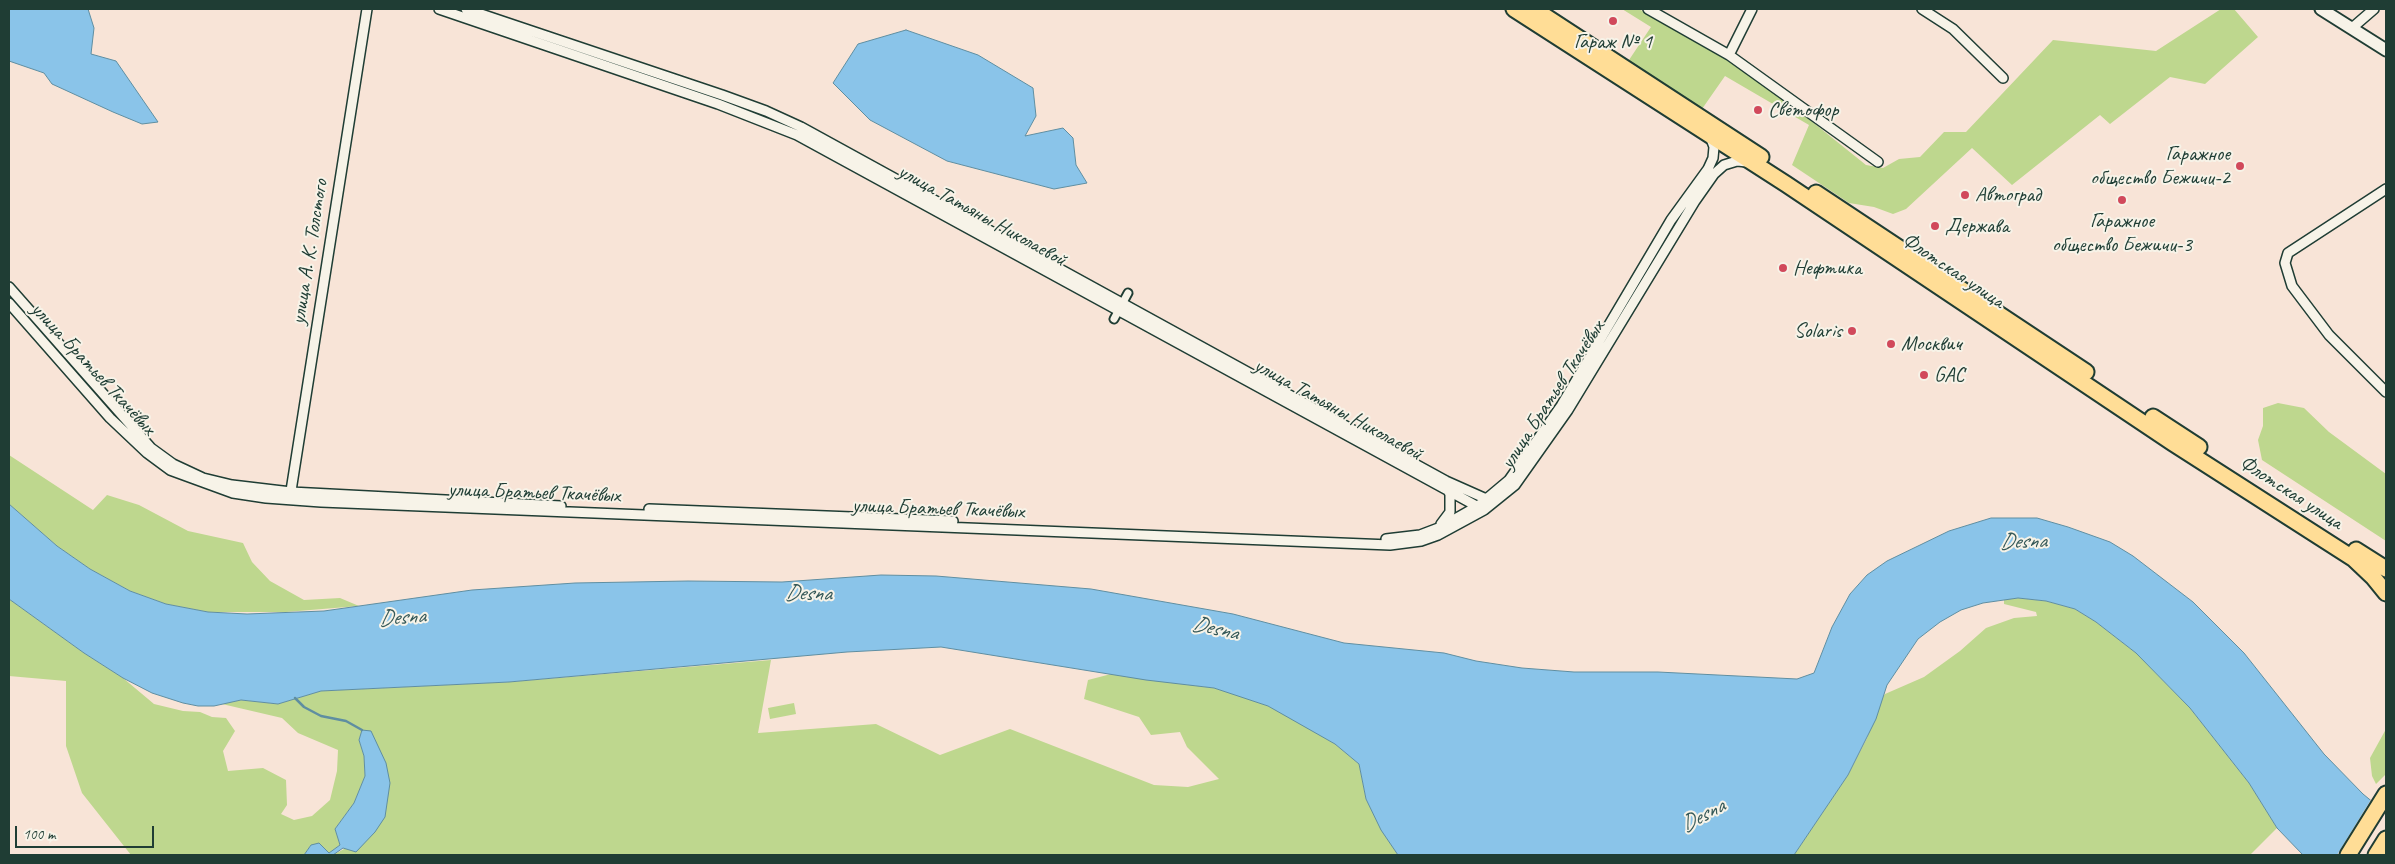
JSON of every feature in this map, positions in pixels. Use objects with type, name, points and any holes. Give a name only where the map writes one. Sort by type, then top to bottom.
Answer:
[{"type":"main road","name":"Флотская улица","points":[[1514,9],[1752,163],[2173,443],[2354,559],[2369,565]]},
{"type":"main road","name":"Флотская улица","points":[[1534,9],[1931,268],[2369,565]]},
{"type":"main road","points":[[2369,565],[2386,569]]},
{"type":"main road","points":[[2369,565],[2386,593]]},
{"type":"main road","points":[[2348,855],[2386,794]]},
{"type":"main road","points":[[2376,855],[2386,839]]},
{"type":"street","name":"улица А. К. Толстого","points":[[290,496],[367,9]]},
{"type":"street","name":"улица Татьяны Николаевой","points":[[439,9],[718,104],[797,135],[1119,311],[1449,486],[1481,508]]},
{"type":"street","name":"улица Татьяны Николаевой","points":[[466,9],[766,111],[808,131],[1119,311]]},
{"type":"street","points":[[1648,9],[1730,55],[1878,162]]},
{"type":"street","points":[[1730,55],[1752,9]]},
{"type":"street","points":[[1922,9],[1953,29],[2003,78]]},
{"type":"street","points":[[2322,9],[2386,50]]},
{"type":"street","points":[[2352,28],[2374,9]]},
{"type":"street","name":"улица Братьев Ткачёвых","points":[[1492,499],[1509,480],[1561,406],[1671,220],[1708,169],[1713,158],[1714,147],[1710,136]]},
{"type":"street","name":"улица Братьев Ткачёвых","points":[[9,303],[110,418],[147,453],[170,470],[232,493],[1390,545],[1421,541],[1438,535],[1515,485],[1544,447],[1695,201],[1714,174],[1724,165],[1737,161],[1752,163]]},
{"type":"street","points":[[2385,189],[2288,253],[2285,264],[2292,286],[2328,335],[2386,392]]},
{"type":"street","name":"улица Братьев Ткачёвых","points":[[9,287],[151,448],[173,464],[203,478],[290,496],[595,508],[702,510],[1352,539],[1390,539],[1420,534],[1436,529],[1481,508]]},
{"type":"street","points":[[1119,311],[1128,293]]},
{"type":"street","points":[[1436,529],[1450,512],[1449,486],[1475,492],[1492,499]]},
{"type":"green space","points":[[1622,9],[1639,9],[1721,56],[1800,112],[1866,165],[1883,168],[1899,159],[1920,157],[1944,132],[1966,132],[2053,40],[2156,51],[2221,9],[2234,9],[2258,37],[2205,84],[2170,77],[2110,124],[2100,115],[2012,185],[1972,148],[1906,209],[1893,214],[1874,207],[1849,203],[1792,165],[1809,125],[1725,76],[1702,109],[1627,63],[1651,27]]},
{"type":"green space","points":[[2278,403],[2304,408],[2329,432],[2386,474],[2386,541],[2262,460],[2258,440],[2263,426],[2263,408]]},
{"type":"green space","points":[[9,455],[93,510],[107,495],[139,505],[188,531],[243,543],[252,562],[270,581],[304,600],[340,598],[359,606],[286,612],[208,612],[166,604],[130,591],[90,569],[57,546],[9,504]]},
{"type":"green space","points":[[2018,598],[2046,601],[2075,609],[2096,622],[2136,653],[2190,708],[2249,783],[2277,828],[2250,855],[1794,855],[1848,775],[1867,738],[1880,701],[1885,694],[1924,677],[1960,651],[1986,628],[2014,618],[2037,616],[2036,612],[2004,604],[2004,599]]},
{"type":"green space","points":[[9,599],[84,653],[123,678],[154,704],[183,711],[200,712],[212,717],[226,718],[235,731],[223,751],[228,771],[263,768],[286,780],[287,805],[281,814],[294,820],[312,816],[330,800],[337,771],[338,750],[298,733],[282,718],[222,704],[241,700],[278,704],[321,691],[509,682],[771,660],[758,733],[876,724],[940,755],[1010,729],[1154,785],[1188,787],[1219,779],[1187,747],[1180,732],[1151,735],[1139,717],[1084,699],[1088,680],[1111,674],[1214,688],[1238,695],[1293,718],[1335,744],[1359,764],[1366,799],[1381,829],[1398,855],[333,855],[375,832],[362,730],[359,740],[364,756],[365,776],[354,803],[335,829],[340,845],[329,853],[311,845],[304,855],[131,855],[82,793],[66,746],[66,681],[9,676]]},
{"type":"green space","points":[[794,703],[796,714],[770,719],[768,708]]},
{"type":"green space","points":[[2386,729],[2386,774],[2376,784],[2372,776],[2370,758]]},
{"type":"water","points":[[9,9],[88,9],[94,28],[91,54],[116,61],[158,122],[142,124],[52,84],[44,73],[9,61]]},
{"type":"water","points":[[906,30],[978,55],[1033,88],[1036,116],[1025,136],[1063,128],[1073,138],[1076,165],[1087,183],[1054,189],[947,161],[870,120],[833,83],[858,44]]},
{"type":"water","name":"Desna","points":[[9,504],[57,546],[90,569],[130,591],[166,604],[208,612],[247,614],[324,611],[472,590],[575,583],[782,582],[881,575],[936,576],[1091,589],[1233,614],[1344,643],[1444,653],[1476,661],[1522,668],[1574,672],[1658,672],[1797,679],[1814,673],[1832,627],[1850,594],[1867,575],[1887,561],[1949,531],[1991,518],[2037,518],[2110,542],[2133,556],[2193,602],[2244,653],[2324,754],[2363,794],[2386,813],[2386,855],[2303,855],[2277,828],[2249,783],[2190,708],[2136,653],[2096,622],[2075,609],[2046,601],[2018,598],[1983,603],[1961,610],[1940,622],[1918,639],[1887,685],[1876,719],[1848,775],[1794,855],[1398,855],[1381,830],[1366,799],[1359,764],[1335,744],[1268,706],[1214,688],[1146,680],[941,647],[847,652],[509,682],[321,691],[278,704],[241,700],[214,706],[198,706],[183,703],[152,693],[123,678],[84,653],[9,599]]},
{"type":"water","points":[[362,730],[371,731],[386,763],[390,783],[385,817],[375,832],[356,852],[343,848],[333,855],[304,855],[311,845],[319,843],[329,853],[340,845],[335,829],[354,803],[365,776],[364,756],[359,740]]},
{"type":"pier","points":[[2372,798],[2386,810],[2386,855],[2337,855]]},
{"type":"waterway","points":[[295,698],[304,707],[321,716],[346,721],[362,730]]},
{"type":"place","name":"Гараж № 1","points":[[1613,21]]},
{"type":"place","name":"Светофор","points":[[1758,110]]},
{"type":"place","name":"Гаражное общество Бежичи-2","points":[[2240,166]]},
{"type":"place","name":"Автоград","points":[[1965,195]]},
{"type":"place","name":"Гаражное общество Бежичи-3","points":[[2122,200]]},
{"type":"place","name":"Держава","points":[[1935,226]]},
{"type":"place","name":"Нефтика","points":[[1783,268]]},
{"type":"place","name":"Solaris","points":[[1852,331]]},
{"type":"place","name":"Москвич","points":[[1891,344]]},
{"type":"place","name":"GAC","points":[[1924,375]]}]
